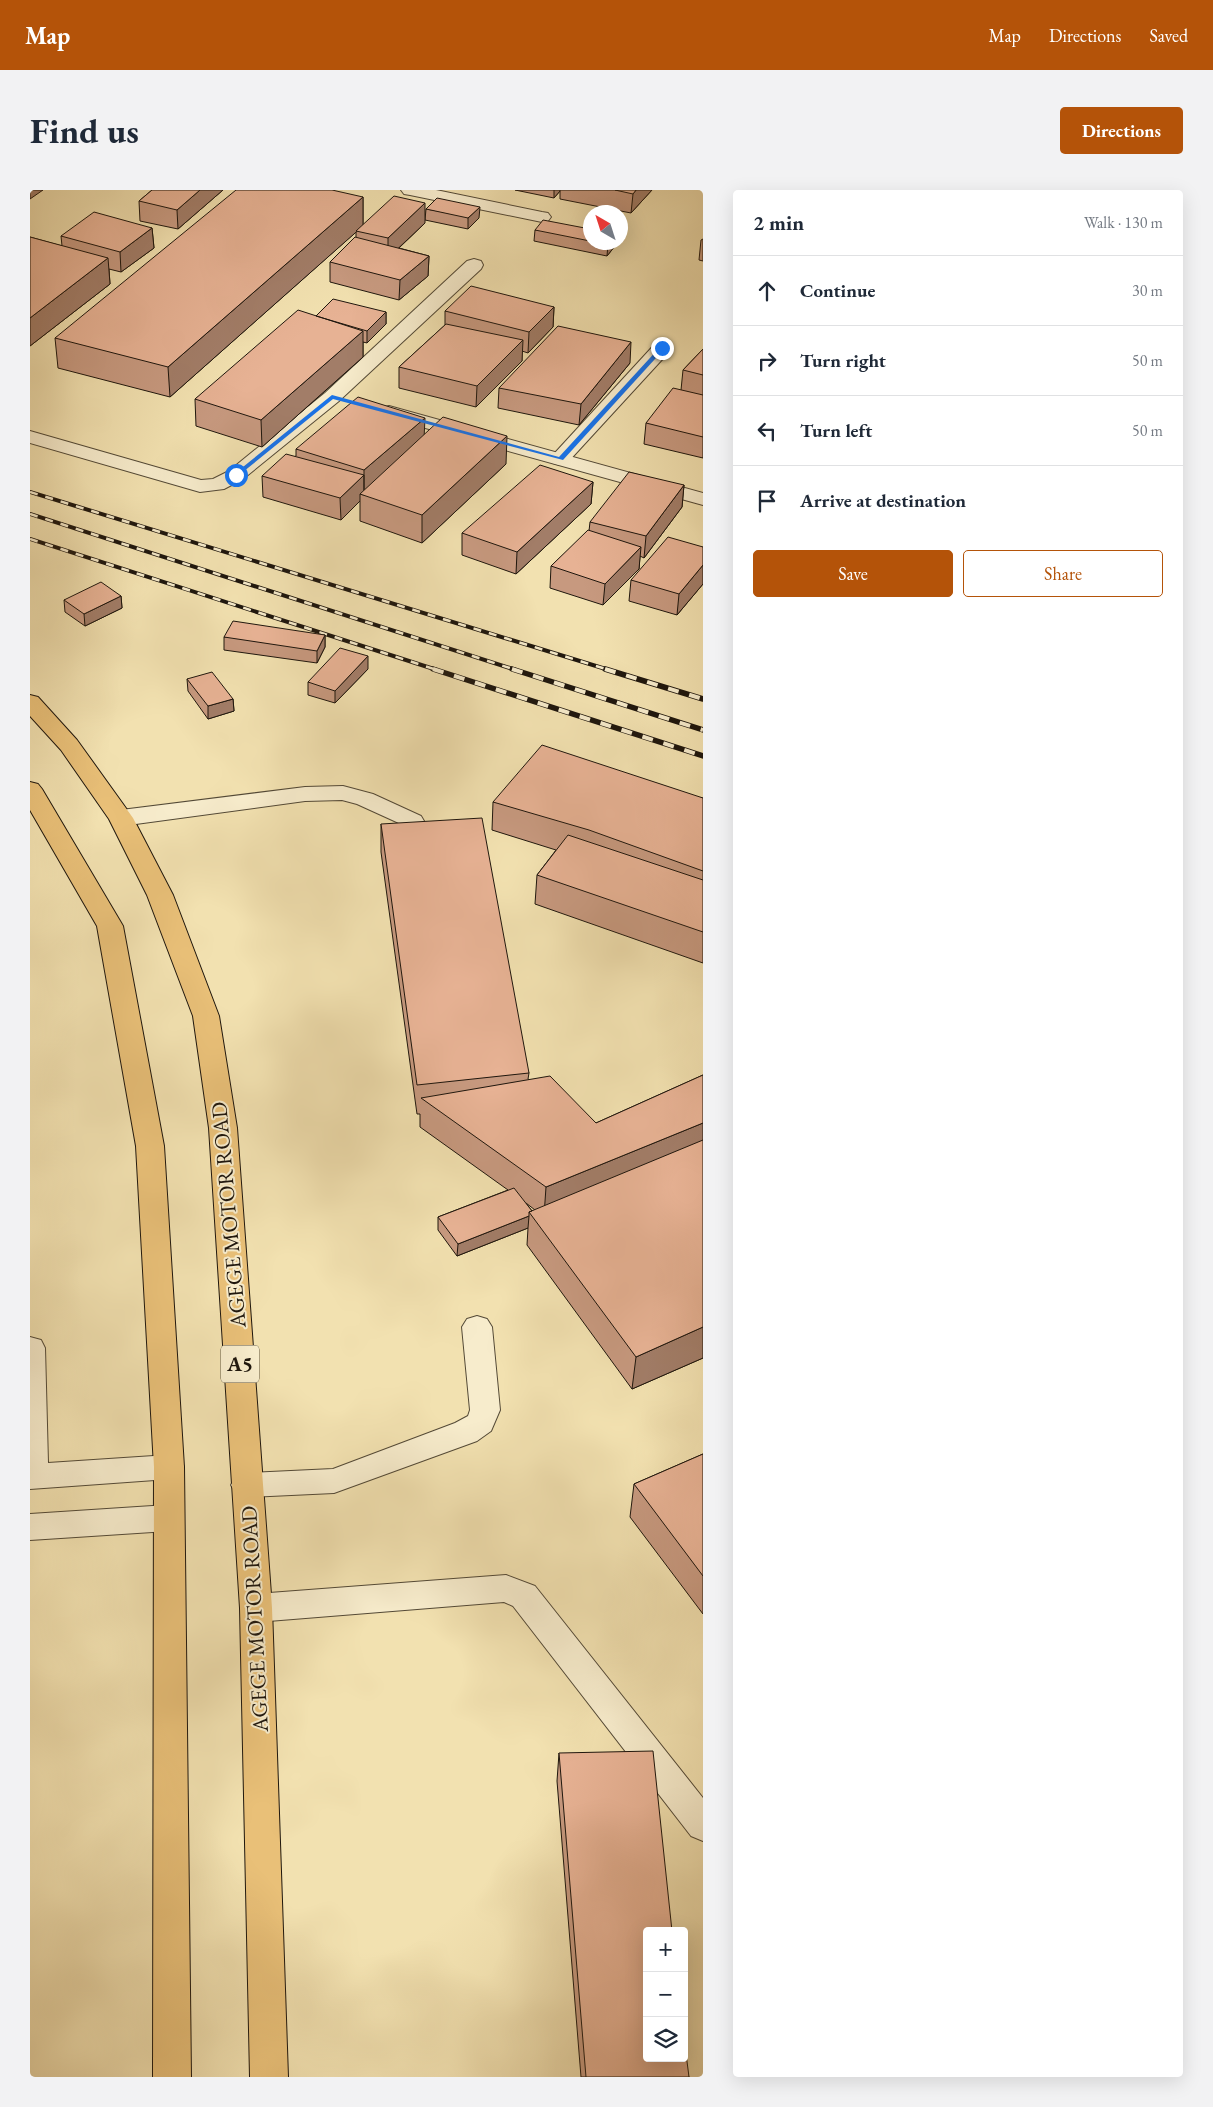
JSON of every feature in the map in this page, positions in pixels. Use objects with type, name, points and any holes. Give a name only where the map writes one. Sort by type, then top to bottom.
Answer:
[{"type":"highway","name":"AGEGE MOTOR ROAD","points":[[30,702],[68,745],[121,818],[160,895],[206,1016],[224,1128],[256,1608],[269,2077]]},
{"type":"highway","points":[[30,789],[110,926],[150,1146],[169,1467],[172,2077]]},
{"type":"street","points":[[410,190],[542,217]]},
{"type":"street","points":[[30,437],[200,486],[217,486],[351,402],[474,265]]},
{"type":"street","points":[[560,459],[662,348]]},
{"type":"street","points":[[351,402],[703,499]]},
{"type":"street","points":[[121,818],[305,794],[343,794],[365,799],[412,821]]},
{"type":"street","points":[[247,1485],[334,1481],[466,1432],[480,1423],[485,1410],[477,1327]]},
{"type":"street","points":[[30,1348],[32,1457],[30,1477],[169,1467]]},
{"type":"street","points":[[30,1527],[168,1518]]},
{"type":"street","points":[[256,1608],[506,1588],[524,1596],[703,1824]]},
{"type":"building","points":[[152,190],[200,190],[177,210],[139,201]]},
{"type":"building","points":[[236,190],[332,190],[363,197],[168,367],[55,338]]},
{"type":"building","points":[[615,190],[636,190],[633,194]]},
{"type":"building","points":[[394,196],[425,203],[388,238],[356,231]]},
{"type":"building","points":[[437,198],[480,207],[468,218],[426,209]]},
{"type":"building","points":[[94,212],[152,228],[120,252],[61,236]]},
{"type":"building","points":[[543,220],[583,228],[583,240],[535,230]]},
{"type":"building","points":[[30,237],[108,258],[30,318]]},
{"type":"building","points":[[355,237],[429,256],[400,280],[330,262]]},
{"type":"building","points":[[471,286],[554,307],[529,332],[445,311]]},
{"type":"building","points":[[333,299],[386,312],[367,331],[316,316]]},
{"type":"building","points":[[298,310],[363,331],[261,420],[195,399]]},
{"type":"building","points":[[446,324],[523,340],[477,386],[399,367]]},
{"type":"building","points":[[558,326],[631,342],[581,404],[499,388]]},
{"type":"building","points":[[703,349],[703,375],[683,370]]},
{"type":"building","points":[[673,388],[703,395],[703,437],[646,423]]},
{"type":"building","points":[[358,397],[425,418],[364,470],[296,449]]},
{"type":"building","points":[[443,417],[507,436],[422,515],[360,494]]},
{"type":"building","points":[[286,454],[364,475],[340,498],[262,476]]},
{"type":"building","points":[[540,465],[593,482],[517,552],[462,533]]},
{"type":"building","points":[[629,472],[684,485],[646,536],[590,522]]},
{"type":"building","points":[[588,530],[641,547],[605,584],[551,566]]},
{"type":"building","points":[[668,537],[703,547],[703,565],[679,594],[631,580]]},
{"type":"building","points":[[101,582],[121,596],[84,614],[64,600]]},
{"type":"building","points":[[233,621],[325,635],[317,651],[224,637]]},
{"type":"building","points":[[340,648],[368,656],[335,691],[308,682]]},
{"type":"building","points":[[212,672],[233,699],[208,706],[187,679]]},
{"type":"building","points":[[542,745],[703,798],[703,871],[589,830],[493,802]]},
{"type":"building","points":[[482,818],[529,1073],[417,1085],[381,824]]},
{"type":"building","points":[[568,835],[703,880],[703,932],[537,875]]},
{"type":"building","points":[[703,1075],[703,1123],[546,1187],[421,1098],[550,1076],[596,1123]]},
{"type":"building","points":[[703,1140],[703,1327],[636,1357],[529,1212]]},
{"type":"building","points":[[514,1188],[532,1211],[529,1212],[529,1216],[458,1244],[438,1217]]},
{"type":"building","points":[[703,1454],[703,1576],[634,1484]]},
{"type":"building","points":[[653,1751],[672,1927],[643,1927],[643,2062],[687,2062],[689,2077],[586,2077],[559,1753]]},
{"type":"railway","points":[[30,492],[609,670]]},
{"type":"railway","points":[[30,514],[516,670]]},
{"type":"railway","points":[[30,539],[437,670]]},
{"type":"railway","points":[[433,669],[703,756]]},
{"type":"railway","points":[[512,669],[703,730]]},
{"type":"railway","points":[[605,669],[703,699]]},
{"type":"route","points":[[236,475],[332,397],[560,459],[662,348]]}]
